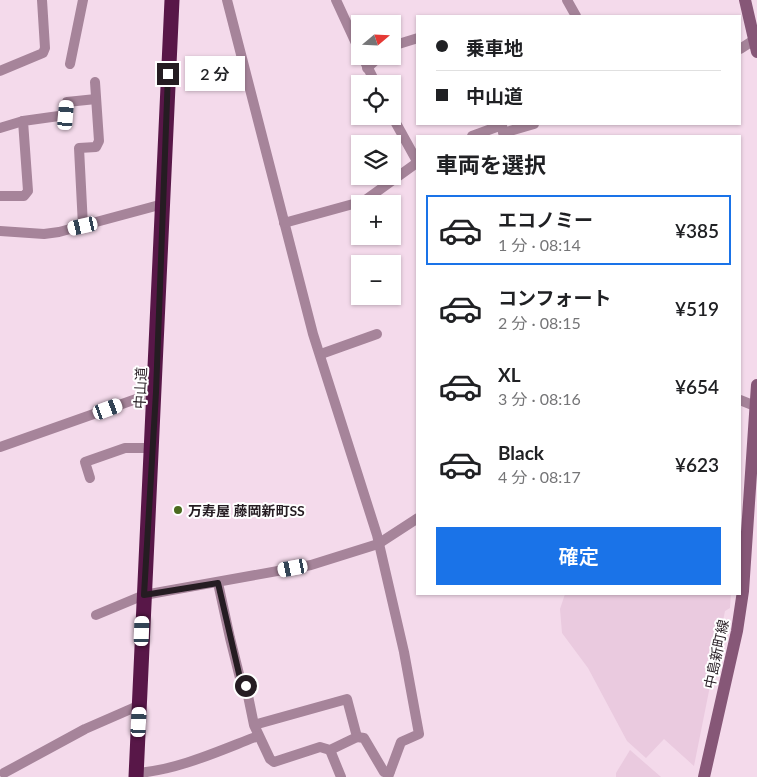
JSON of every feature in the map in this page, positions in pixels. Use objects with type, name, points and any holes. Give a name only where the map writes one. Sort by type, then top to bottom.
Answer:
[{"type":"highway","name":"中山道","points":[[136,775],[156,392],[172,0]]},
{"type":"main road","points":[[745,0],[754,26],[756,46]]},
{"type":"main road","name":"中島新町線","points":[[704,777],[737,630],[743,592],[757,386]]},
{"type":"street","points":[[0,64],[0,71],[43,53],[45,48],[42,0]]},
{"type":"street","points":[[70,64],[83,0]]},
{"type":"street","points":[[218,583],[240,678],[246,686],[254,725],[258,736],[274,762],[320,748],[330,750],[357,737],[364,738],[384,772],[389,774],[401,742],[419,734],[404,652],[378,544],[321,354],[313,334],[227,0]]},
{"type":"street","points":[[336,0],[351,32]]},
{"type":"street","points":[[567,0],[575,15]]},
{"type":"street","points":[[401,43],[416,39]]},
{"type":"street","points":[[741,49],[756,46]]},
{"type":"street","points":[[366,65],[371,75]]},
{"type":"street","points":[[367,68],[370,65]]},
{"type":"street","points":[[83,226],[79,148],[96,147],[99,141],[94,82]]},
{"type":"street","points":[[0,128],[23,121],[66,115],[67,102],[96,99]]},
{"type":"street","points":[[0,196],[24,196],[28,190],[23,121]]},
{"type":"street","points":[[397,125],[416,160]]},
{"type":"street","points":[[477,135],[529,125]]},
{"type":"street","points":[[284,223],[364,201],[416,163]]},
{"type":"street","points":[[0,231],[44,234],[83,226],[163,204]]},
{"type":"street","points":[[321,354],[377,334]]},
{"type":"street","points":[[0,447],[156,392]]},
{"type":"street","points":[[741,400],[755,406]]},
{"type":"street","points":[[90,478],[85,462],[125,448],[153,448]]},
{"type":"street","points":[[96,615],[144,595],[311,565],[378,544],[416,519]]},
{"type":"street","points":[[254,725],[348,700],[357,737]]},
{"type":"street","points":[[4,773],[85,729],[140,704]]},
{"type":"street","points":[[136,775],[208,756],[258,736]]},
{"type":"street","points":[[330,750],[341,777]]},
{"type":"shaded area","points":[[565,595],[731,595],[730,608],[725,611],[694,766],[664,739],[646,758],[627,741],[588,668],[562,633],[560,609]]},
{"type":"shaded area","points":[[630,750],[661,777],[616,777],[616,773]]},
{"type":"place","name":"万寿屋 藤岡新町SS","points":[[178,510]]},
{"type":"route","points":[[168,74],[156,392],[144,595],[218,583],[240,678],[246,686]]}]
